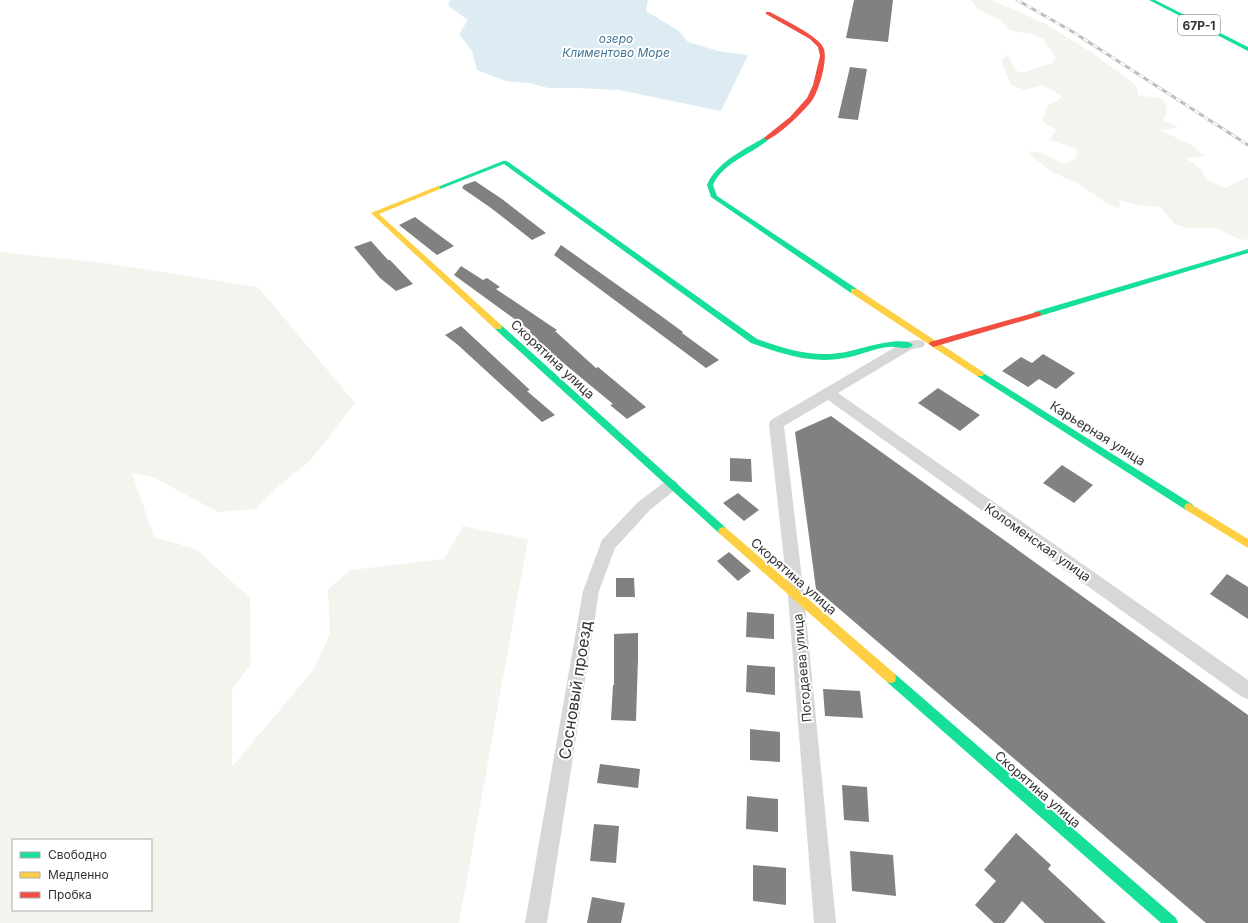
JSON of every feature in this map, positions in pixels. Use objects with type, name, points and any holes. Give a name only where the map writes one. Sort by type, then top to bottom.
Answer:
[{"type":"street","name":"67Р-1","points":[[1151,0],[1248,49]]},
{"type":"street","name":"Карьерная улица","points":[[768,13],[810,36],[822,48],[822,63],[813,94],[810,99],[773,134],[722,170],[710,184],[710,190],[714,197],[933,344],[1248,544]]},
{"type":"street","name":"Скорятина улица","points":[[909,345],[889,344],[850,354],[825,358],[789,353],[754,341],[505,162],[374,213],[671,485],[1171,923]]},
{"type":"street","points":[[933,344],[1248,251]]},
{"type":"street","name":"Погодаева улица","points":[[825,923],[796,596],[776,424],[909,345],[933,344]]},
{"type":"street","name":"Коломенская улица","points":[[828,393],[1248,691]]},
{"type":"street","name":"Сосновый проезд","points":[[536,923],[591,590],[608,545],[644,506],[671,485]]},
{"type":"shaded area","points":[[971,0],[991,0],[1044,23],[1091,52],[1137,86],[1138,95],[1164,99],[1167,112],[1163,120],[1179,127],[1160,130],[1191,145],[1205,156],[1186,158],[1201,169],[1206,179],[1225,188],[1248,177],[1248,239],[1241,240],[1216,228],[1189,228],[1174,224],[1161,207],[1138,205],[1119,200],[1120,208],[1106,203],[1079,184],[1054,173],[1036,160],[1027,151],[1042,153],[1064,164],[1076,158],[1077,149],[1050,140],[1056,130],[1042,121],[1047,106],[1063,97],[1043,85],[1024,90],[1010,84],[1001,59],[1008,55],[1015,70],[1022,73],[1052,63],[1056,58],[1043,39],[1031,34],[1010,30],[999,19],[979,10]]},
{"type":"shaded area","points":[[0,252],[104,263],[258,287],[355,403],[310,461],[283,482],[256,509],[218,512],[155,478],[132,473],[154,537],[196,549],[250,598],[251,664],[232,690],[232,767],[314,669],[330,634],[328,589],[351,570],[444,559],[463,526],[528,539],[459,923],[0,923]]},
{"type":"water","name":"озеро Климентово Море","points":[[450,0],[648,0],[646,11],[679,31],[688,42],[718,51],[748,55],[721,111],[619,90],[548,88],[530,83],[506,81],[477,70],[472,51],[459,34],[468,20],[448,6]]},
{"type":"building","points":[[854,0],[893,0],[888,42],[846,38]]},
{"type":"building","points":[[850,67],[867,69],[858,120],[838,118]]},
{"type":"building","points":[[475,181],[502,199],[546,233],[532,240],[491,208],[462,188],[464,185]]},
{"type":"building","points":[[415,217],[454,246],[437,255],[399,225]]},
{"type":"building","points":[[371,241],[413,284],[396,291],[380,278],[354,247]]},
{"type":"building","points":[[561,245],[657,313],[719,360],[706,368],[554,255]]},
{"type":"building","points":[[461,266],[483,280],[487,278],[500,287],[496,289],[557,330],[555,331],[596,368],[598,367],[646,407],[627,419],[610,405],[613,404],[527,333],[531,331],[454,275]]},
{"type":"building","points":[[461,326],[530,390],[527,391],[555,415],[542,422],[458,345],[445,335]]},
{"type":"building","points":[[1043,354],[1075,373],[1056,389],[1039,379],[1028,387],[1002,371],[1021,357],[1032,363]]},
{"type":"building","points":[[938,388],[980,415],[960,431],[918,403]]},
{"type":"building","points":[[831,416],[1248,715],[1248,923],[1206,923],[816,589],[795,432]]},
{"type":"building","points":[[730,458],[751,459],[752,482],[730,481]]},
{"type":"building","points":[[1062,465],[1093,485],[1074,503],[1043,483]]},
{"type":"building","points":[[738,493],[759,510],[744,521],[723,503]]},
{"type":"building","points":[[729,552],[751,571],[738,581],[717,561]]},
{"type":"building","points":[[1227,574],[1248,587],[1248,619],[1210,594]]},
{"type":"building","points":[[616,578],[634,578],[635,597],[616,597]]},
{"type":"building","points":[[747,612],[774,614],[774,639],[746,637]]},
{"type":"building","points":[[638,633],[636,721],[611,720],[614,685],[614,634]]},
{"type":"building","points":[[747,665],[775,667],[775,695],[746,692]]},
{"type":"building","points":[[823,689],[860,691],[863,718],[825,716]]},
{"type":"building","points":[[750,729],[780,732],[780,762],[750,760]]},
{"type":"building","points":[[600,764],[640,769],[638,788],[597,783]]},
{"type":"building","points":[[842,785],[867,787],[869,822],[844,820]]},
{"type":"building","points":[[747,796],[778,799],[778,832],[746,829]]},
{"type":"building","points":[[594,824],[619,826],[616,863],[590,861]]},
{"type":"building","points":[[1016,833],[1051,865],[1048,869],[1106,923],[1045,923],[1022,901],[1004,923],[994,923],[975,905],[996,881],[984,870]]},
{"type":"building","points":[[850,851],[893,855],[896,896],[852,891]]},
{"type":"building","points":[[753,865],[786,868],[786,905],[753,901]]},
{"type":"building","points":[[592,897],[625,903],[621,923],[587,923]]},
{"type":"railway","points":[[1017,0],[1073,32],[1248,145]]},
{"type":"traffic: fast","points":[[1151,0],[1248,49]]},
{"type":"traffic: fast","points":[[767,138],[734,159],[718,172],[710,185],[714,197],[854,291]]},
{"type":"traffic: fast","points":[[438,188],[505,162],[754,341],[789,353],[825,358],[850,354],[889,344],[909,345]]},
{"type":"traffic: fast","points":[[1037,314],[1248,251]]},
{"type":"traffic: fast","points":[[498,327],[723,531]]},
{"type":"traffic: fast","points":[[980,374],[1189,507]]},
{"type":"traffic: fast","points":[[891,678],[1171,923]]},
{"type":"traffic: slow","points":[[438,188],[374,213],[498,327]]},
{"type":"traffic: slow","points":[[854,291],[980,374]]},
{"type":"traffic: slow","points":[[1189,507],[1248,544]]},
{"type":"traffic: slow","points":[[723,531],[891,678]]},
{"type":"traffic: jam","points":[[767,138],[792,118],[810,99],[816,85],[823,56],[821,47],[812,38],[768,13]]},
{"type":"traffic: jam","points":[[933,344],[1037,314]]}]
